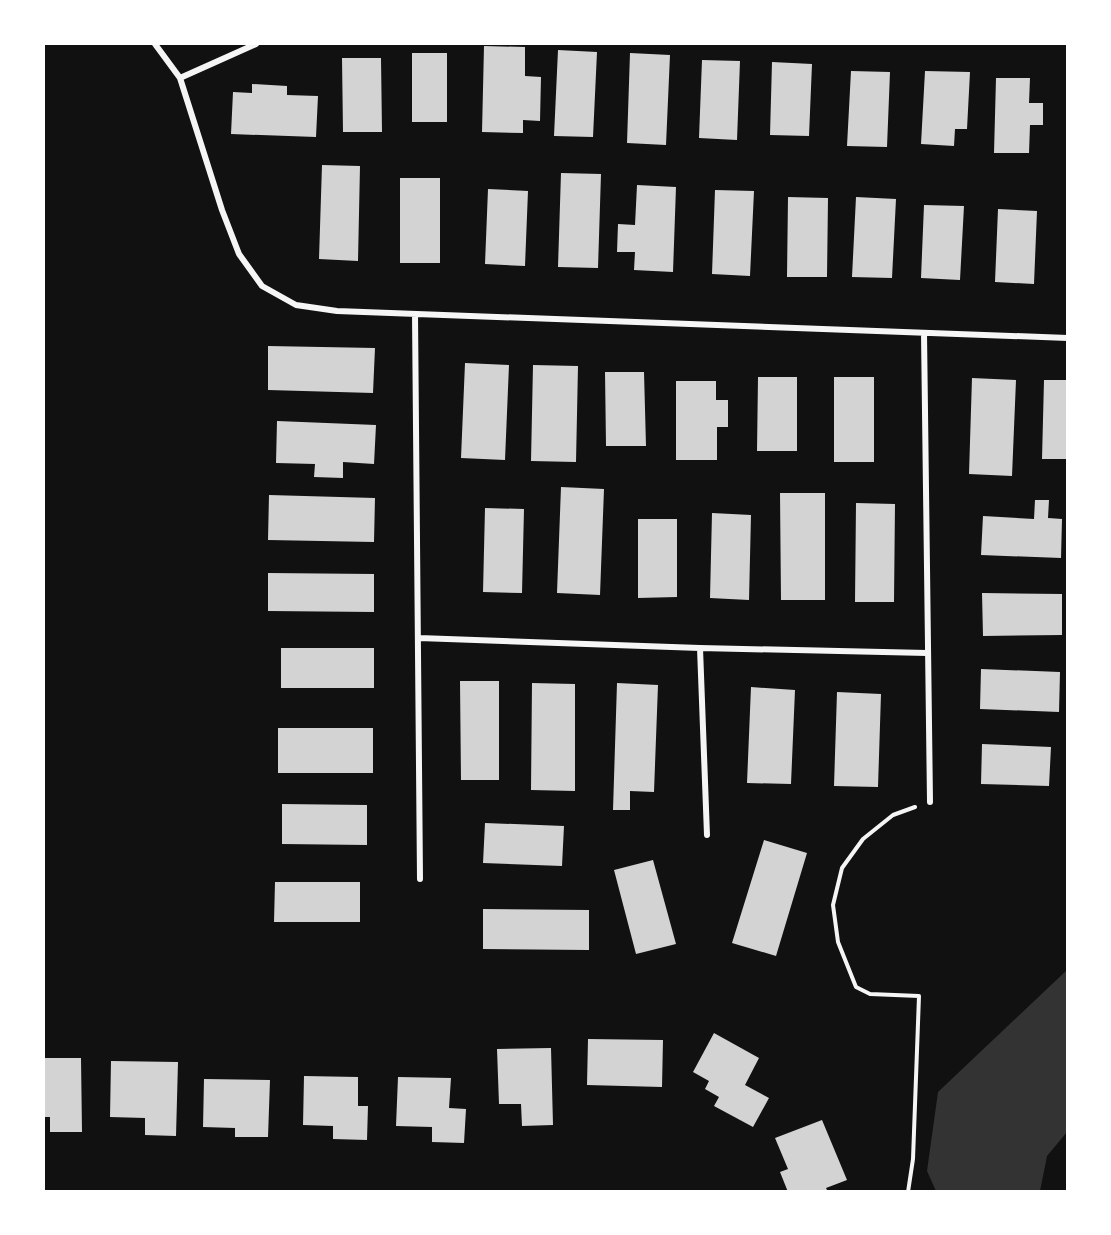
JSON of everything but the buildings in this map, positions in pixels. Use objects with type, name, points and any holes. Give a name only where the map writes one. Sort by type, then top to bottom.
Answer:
[{"type":"street","points":[[155,44],[180,78],[222,210],[239,254],[262,286],[296,305],[337,311],[1068,338]]},
{"type":"street","points":[[180,78],[256,44]]},
{"type":"street","points":[[415,314],[420,879]]},
{"type":"street","points":[[924,333],[930,802]]},
{"type":"street","points":[[419,638],[700,648],[927,652]]},
{"type":"street","points":[[700,648],[707,835]]},
{"type":"path","points":[[908,1191],[913,1159],[919,996],[870,994],[856,987],[837,942],[833,905],[842,868],[863,839],[893,815],[930,802]]},
{"type":"shaded area","points":[[1067,970],[1067,1132],[1047,1156],[1040,1191],[936,1191],[927,1171],[938,1092]]}]
